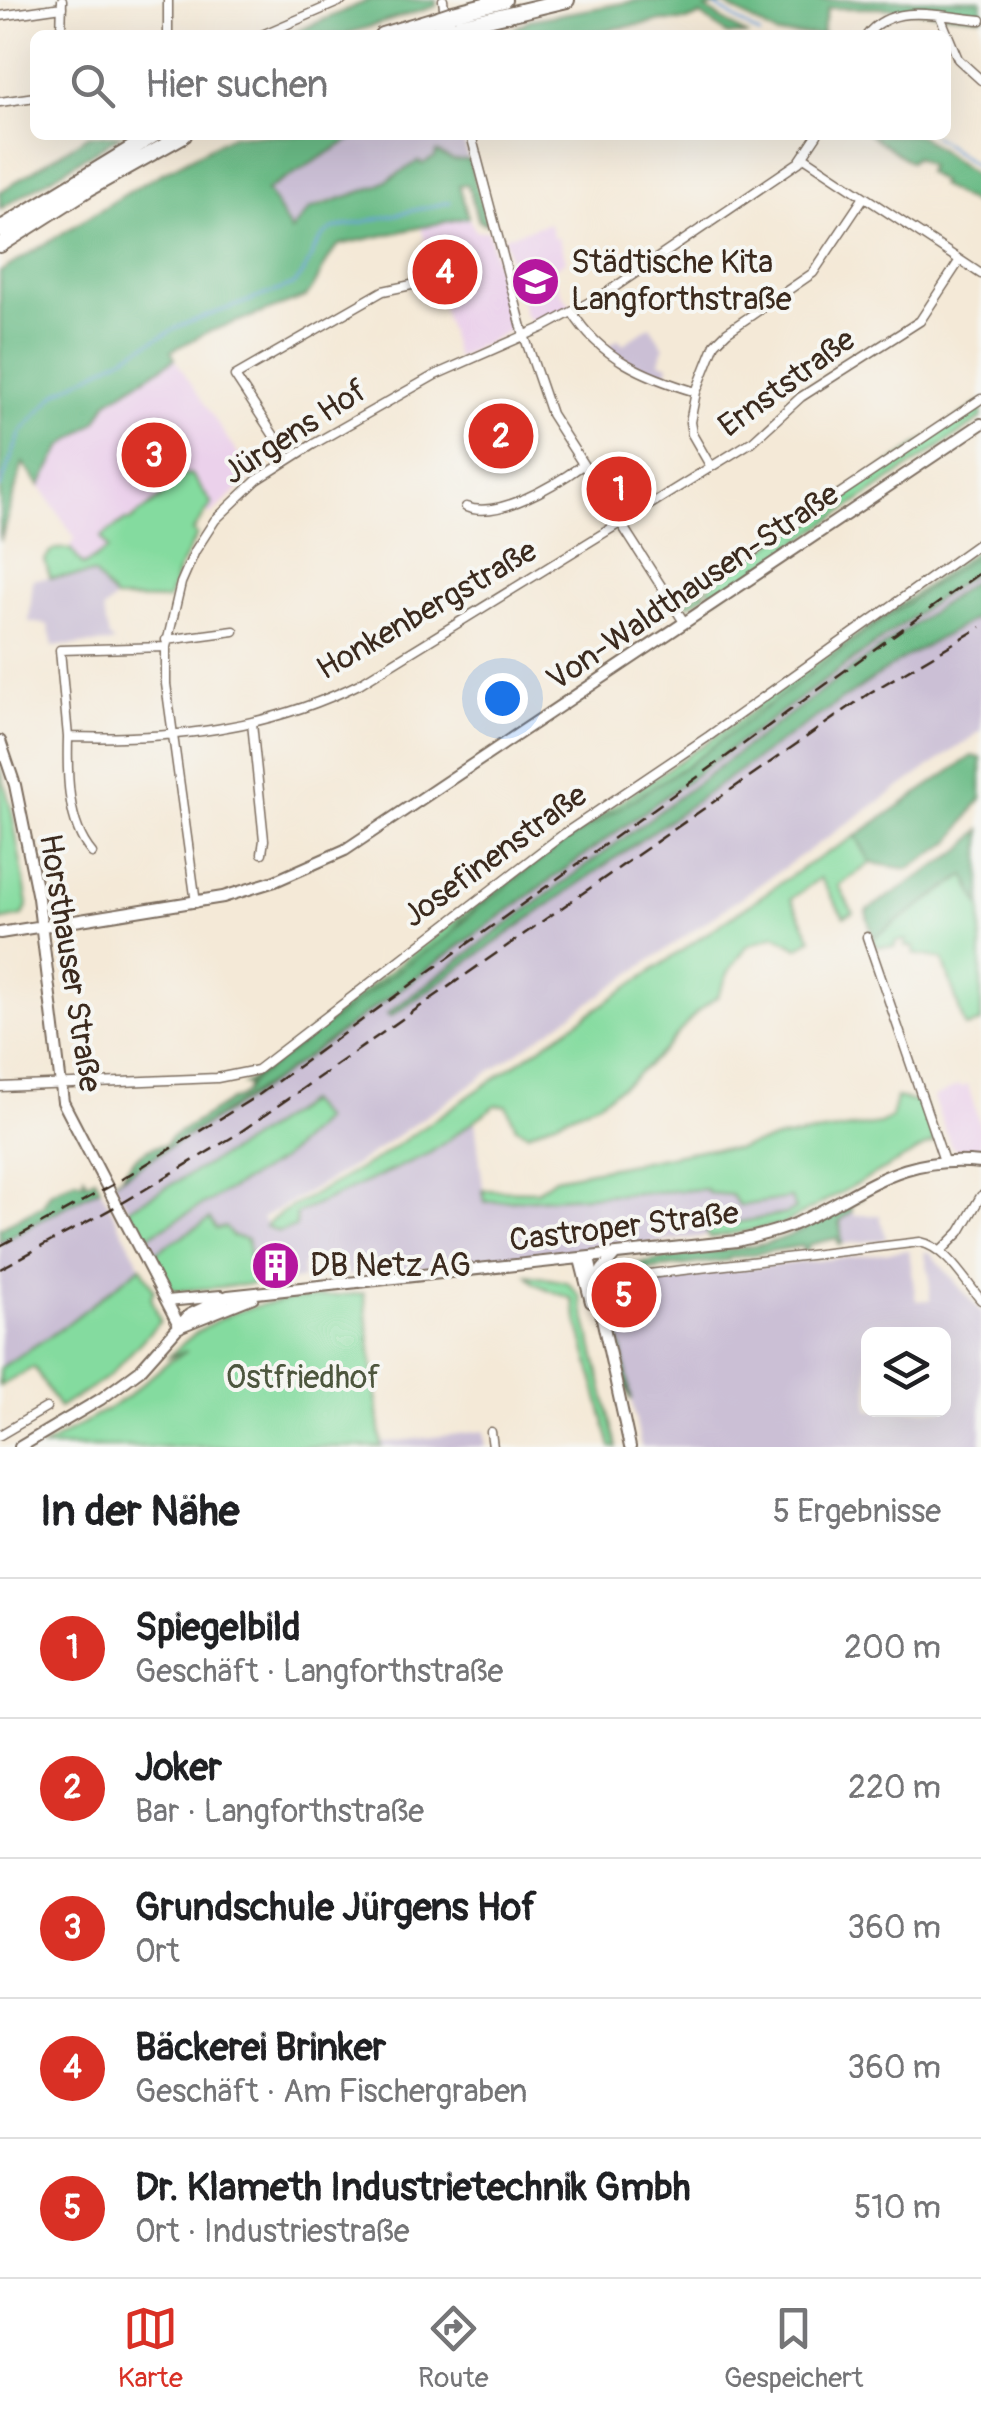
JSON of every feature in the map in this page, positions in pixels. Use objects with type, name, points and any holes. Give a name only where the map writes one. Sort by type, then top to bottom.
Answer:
[{"type":"highway","points":[[443,27],[504,0]]},
{"type":"highway","points":[[443,27],[567,0]]},
{"type":"highway","points":[[0,228],[146,140]]},
{"type":"highway","points":[[0,246],[175,140]]},
{"type":"highway","points":[[0,220],[23,204],[42,202]]},
{"type":"highway","points":[[0,253],[40,227],[41,218]]},
{"type":"main road","name":"Von-Waldthausen-Straße","points":[[0,933],[196,903],[274,881],[360,842],[981,424]]},
{"type":"main road","name":"Horsthauser Straße","points":[[0,741],[16,785],[42,926],[63,1102],[180,1327]]},
{"type":"main road","name":"Castroper Straße","points":[[180,1327],[195,1310],[228,1296],[584,1259],[765,1234],[795,1224],[901,1168],[944,1160],[981,1163]]},
{"type":"main road","points":[[594,1290],[614,1255]]},
{"type":"main road","points":[[584,1259],[630,1447]]},
{"type":"main road","points":[[584,1259],[588,1292],[598,1313]]},
{"type":"main road","name":"Castroper Straße","points":[[180,1327],[259,1294]]},
{"type":"main road","points":[[167,1301],[228,1296]]},
{"type":"main road","points":[[20,1447],[140,1370],[180,1327]]},
{"type":"street","points":[[168,0],[168,30]]},
{"type":"street","points":[[274,30],[343,0]]},
{"type":"street","points":[[443,27],[444,0]]},
{"type":"street","points":[[0,16],[62,4],[61,30]]},
{"type":"street","points":[[871,30],[896,14],[981,20]]},
{"type":"street","points":[[940,16],[946,30]]},
{"type":"street","points":[[951,42],[958,58],[981,80]]},
{"type":"street","points":[[0,102],[30,98]]},
{"type":"street","points":[[473,140],[524,335],[550,414],[684,622]]},
{"type":"street","points":[[813,140],[804,158],[981,274]]},
{"type":"street","name":"Jürgens Hof","points":[[196,903],[166,684],[166,643],[180,582],[205,535],[243,491],[288,459],[396,395],[572,312],[632,276],[804,158]]},
{"type":"street","points":[[711,467],[690,428],[690,414],[707,359],[720,338],[813,273],[864,197]]},
{"type":"street","name":"Ernststraße","points":[[620,524],[762,435],[802,397],[915,325],[960,260]]},
{"type":"street","points":[[288,459],[234,376],[383,291],[435,280]]},
{"type":"street","points":[[572,312],[584,331],[610,354],[643,374],[696,392]]},
{"type":"street","name":"Von-Waldthausen-Straße","points":[[673,605],[981,399]]},
{"type":"street","points":[[466,508],[480,510],[526,498],[582,466]]},
{"type":"street","name":"Honkenbergstraße","points":[[68,737],[174,736],[252,723],[302,709],[359,684],[620,524]]},
{"type":"street","name":"Josefinenstraße","points":[[0,1087],[218,1078],[257,1070],[565,833],[804,670],[981,542]]},
{"type":"street","points":[[92,853],[82,841],[67,777],[68,737],[60,650],[166,643],[234,631]]},
{"type":"street","points":[[252,723],[262,853]]},
{"type":"street","points":[[868,937],[944,1160]]},
{"type":"street","points":[[940,1252],[960,1232],[981,1196]]},
{"type":"street","points":[[632,1276],[920,1242],[940,1252],[981,1300]]},
{"type":"street","points":[[0,1435],[46,1408]]},
{"type":"street","points":[[491,1432],[493,1447]]},
{"type":"shaded area","points":[[350,140],[463,140],[468,160],[453,160],[436,153],[436,157],[421,165],[419,161],[378,186],[319,204],[292,232],[267,191]]},
{"type":"shaded area","points":[[468,217],[476,231],[488,231],[513,328],[479,347],[476,341],[476,348],[456,358],[421,226]]},
{"type":"shaded area","name":"Städtische Kita Langforthstraße","points":[[549,223],[566,260],[552,270],[561,293],[572,307],[538,324],[525,315],[504,237]]},
{"type":"shaded area","points":[[650,326],[664,347],[660,362],[669,365],[665,379],[606,347],[619,339],[623,344]]},
{"type":"shaded area","points":[[175,359],[252,476],[211,515],[206,512],[212,504],[189,477],[183,477],[160,490],[164,495],[154,504],[101,536],[109,548],[83,566],[70,548],[75,538],[40,486],[63,446],[97,421],[108,401]]},
{"type":"shaded area","points":[[981,569],[981,576],[388,1013],[391,1017],[904,658],[981,615],[981,731],[355,1165],[262,1218],[271,1231],[296,1227],[296,1214],[430,1153],[475,1121],[485,1202],[708,1189],[709,1193],[731,1195],[740,1206],[790,1197],[796,1209],[783,1215],[710,1228],[708,1236],[347,1276],[345,1264],[337,1259],[302,1265],[303,1279],[254,1284],[247,1239],[231,1237],[216,1229],[180,1236],[151,1255],[143,1239],[281,1160],[307,1103],[128,1209],[113,1182],[256,1094]]},
{"type":"shaded area","points":[[94,574],[115,599],[103,610],[109,638],[114,643],[53,646],[48,625],[29,622],[33,579]]},
{"type":"shaded area","points":[[959,1085],[968,1085],[981,1130],[981,1153],[959,1151],[951,1146],[933,1098]]},
{"type":"shaded area","points":[[100,1188],[141,1266],[62,1328],[0,1368],[0,1242]]},
{"type":"shaded area","points":[[852,1211],[853,1215],[880,1215],[886,1239],[842,1244],[840,1221]]},
{"type":"shaded area","points":[[909,1250],[916,1301],[930,1300],[924,1251],[931,1254],[981,1312],[981,1447],[641,1447],[610,1290],[614,1284]]},
{"type":"shaded area","points":[[484,1431],[486,1447],[382,1447],[382,1443]]},
{"type":"green space","points":[[369,0],[436,0],[436,6],[359,30],[300,30]]},
{"type":"green space","points":[[641,0],[981,0],[981,17],[886,8],[828,8],[822,30],[768,30],[724,4],[706,9],[738,30],[721,30],[701,15],[687,21],[606,30],[513,30],[529,20]]},
{"type":"green space","points":[[81,140],[113,140],[0,209],[0,192]]},
{"type":"green space","points":[[224,140],[350,140],[267,190],[291,231],[310,209],[378,186],[419,161],[422,164],[435,157],[436,152],[453,160],[469,160],[487,224],[479,221],[467,184],[459,185],[468,217],[339,245],[306,297],[208,332],[171,351],[175,359],[108,401],[97,421],[63,446],[40,486],[23,463],[0,542],[0,272],[142,184]]},
{"type":"green space","points":[[877,140],[926,140],[981,180],[981,208],[939,185],[941,182],[926,172],[929,166],[915,157],[910,162]]},
{"type":"green space","points":[[981,402],[981,419],[715,598],[708,587],[704,590],[706,594],[689,605],[685,602]]},
{"type":"green space","points":[[192,475],[212,504],[193,531],[197,535],[168,600],[115,599],[94,574],[50,578],[45,560],[53,550],[71,549],[83,566],[108,549],[101,537],[130,521],[164,495],[160,489]]},
{"type":"green space","points":[[981,547],[981,552],[874,626],[692,762],[560,845],[460,922],[450,935],[250,1083],[247,1092],[244,1084],[526,866],[757,708]]},
{"type":"green space","points":[[981,552],[981,567],[280,1076],[120,1178],[145,1151],[165,1145],[170,1138],[240,1097],[250,1083],[450,935],[474,911],[560,846],[692,762],[874,626]]},
{"type":"green space","points":[[981,567],[256,1094],[113,1182],[280,1076]]},
{"type":"green space","points":[[981,576],[981,615],[904,658],[390,1017],[387,1014],[794,711]]},
{"type":"green space","points":[[972,756],[981,758],[981,798],[951,842],[908,869],[871,863],[856,836]]},
{"type":"green space","points":[[0,767],[28,904],[23,916],[0,921]]},
{"type":"green space","points":[[981,829],[981,908],[965,875],[873,938],[866,911],[963,849]]},
{"type":"green space","points":[[856,836],[871,863],[839,886],[853,913],[844,917],[820,878],[791,899],[812,938],[798,948],[775,935],[747,946],[729,971],[718,996],[697,1012],[632,1079],[599,1102],[528,1133],[516,1127],[506,1105],[496,1105],[430,1153],[296,1214],[296,1227],[278,1232],[265,1226],[377,1159],[804,867]]},
{"type":"green space","points":[[966,875],[981,908],[981,1023],[965,1027],[943,959],[914,954],[914,947],[905,946],[907,940],[895,942],[895,947],[876,946],[873,938]]},
{"type":"green space","points":[[896,1098],[923,1103],[934,1142],[783,1224],[709,1238],[706,1232],[712,1227],[796,1209],[791,1198],[740,1206],[731,1195],[708,1193],[707,1189],[485,1202],[483,1190],[537,1191],[555,1178],[705,1149],[735,1149],[780,1138],[880,1124],[891,1118]]},
{"type":"green space","points":[[307,1102],[323,1120],[281,1160],[143,1239],[128,1209],[245,1143]]},
{"type":"green space","points":[[84,1176],[87,1182],[95,1178],[100,1188],[0,1242],[0,1228],[43,1205],[50,1193],[76,1180],[83,1182]]},
{"type":"green space","points":[[857,1199],[850,1205],[852,1211],[840,1221],[842,1244],[837,1238],[808,1245],[808,1251],[803,1251],[802,1246],[636,1271],[630,1274],[631,1282],[614,1284],[610,1291],[632,1400],[613,1340],[606,1281],[633,1266],[780,1239]]},
{"type":"green space","points":[[210,1219],[216,1229],[225,1227],[232,1236],[247,1239],[254,1284],[177,1291],[166,1283],[151,1255]]},
{"type":"green space","points":[[141,1266],[154,1290],[151,1297],[160,1321],[109,1376],[59,1408],[34,1367],[0,1386],[0,1368],[62,1328]]},
{"type":"green space","points":[[527,1275],[567,1282],[580,1296],[617,1447],[611,1447],[572,1299],[535,1284]]},
{"type":"green space","name":"Ostfriedhof","points":[[364,1293],[382,1447],[43,1447],[126,1398],[187,1351],[169,1357],[212,1323],[259,1305]]},
{"type":"waterway","points":[[714,5],[752,30]]},
{"type":"waterway","points":[[939,140],[981,170]]},
{"type":"waterway","points":[[0,488],[21,432],[57,393],[182,325],[293,285],[320,241],[333,229],[450,202]]},
{"type":"railway","points":[[0,1246],[114,1184],[260,1094],[981,572]]},
{"type":"railway","points":[[0,1269],[236,1135],[871,692],[981,627]]},
{"type":"place","name":"Bäckerei Brinker","points":[[445,272]]},
{"type":"place","name":"Städtische Kita Langforthstraße","points":[[536,281]]},
{"type":"place","name":"Joker","points":[[501,436]]},
{"type":"place","name":"Grundschule Jürgens Hof","points":[[154,455]]},
{"type":"place","name":"Spiegelbild","points":[[619,489]]},
{"type":"place","name":"DB Netz AG","points":[[275,1266]]},
{"type":"place","name":"Dr. Klameth Industrietechnik Gmbh","points":[[624,1295]]}]
